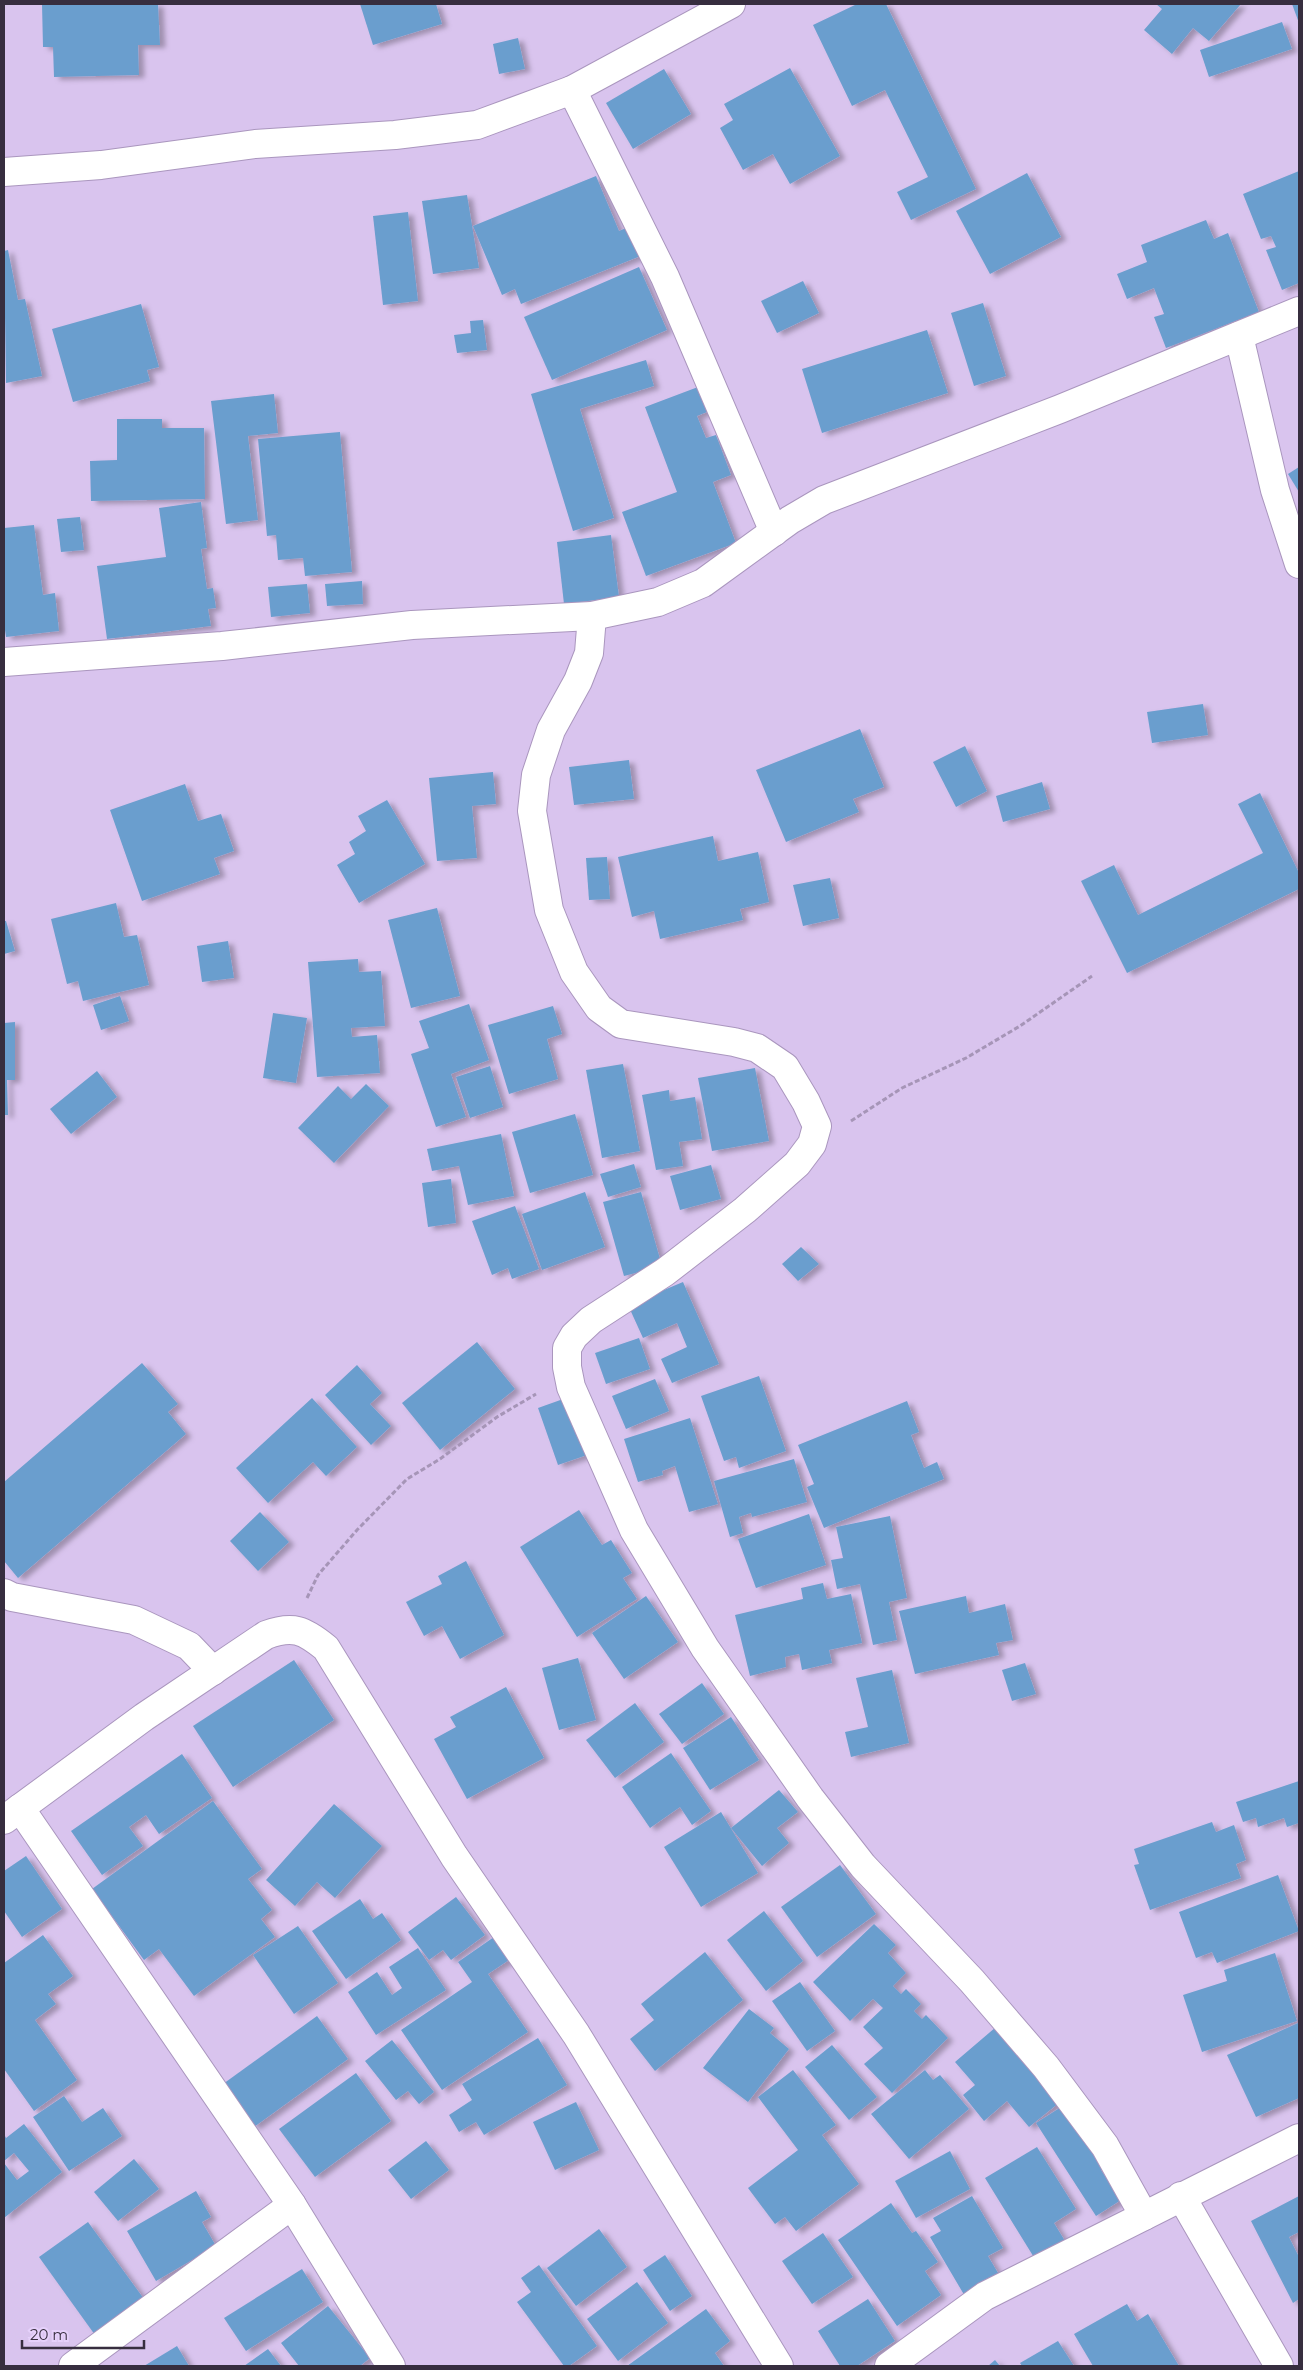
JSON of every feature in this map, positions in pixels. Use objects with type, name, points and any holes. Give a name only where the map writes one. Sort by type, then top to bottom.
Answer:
[{"type":"street","points":[[4,172],[101,165],[255,144],[395,135],[478,125],[572,90],[731,4]]},
{"type":"street","points":[[572,90],[665,277],[774,532]]},
{"type":"street","points":[[4,662],[222,646],[412,625],[592,616],[658,602],[703,583],[774,532],[824,500],[1060,409],[1299,311]]},
{"type":"street","points":[[1239,336],[1275,490],[1299,564]]},
{"type":"street","points":[[592,616],[589,653],[578,681],[552,730],[536,775],[532,811],[549,910],[574,972],[599,1008],[621,1024],[734,1042],[757,1048],[785,1067],[806,1102],[817,1126],[812,1144],[797,1164],[745,1210],[665,1272],[591,1320],[574,1336],[567,1348],[567,1367],[571,1387],[634,1530],[706,1648],[810,1798],[863,1866],[972,1981],[1046,2067],[1105,2146],[1144,2216]]},
{"type":"street","points":[[4,1593],[12,1597],[134,1620],[189,1646],[213,1672]]},
{"type":"street","points":[[391,2366],[292,2205],[12,1814],[144,1717],[266,1635],[280,1630],[299,1630],[312,1636],[326,1648],[454,1856],[576,2034],[780,2366]]},
{"type":"street","points":[[889,2366],[985,2296],[1299,2138]]},
{"type":"street","points":[[1181,2196],[1279,2366]]},
{"type":"street","points":[[73,2366],[292,2205]]},
{"type":"path","points":[[812,1144],[902,1088],[966,1058],[1020,1026],[1092,976]]},
{"type":"path","points":[[299,1630],[306,1599],[318,1575],[357,1530],[407,1479],[440,1459],[497,1417],[551,1384],[571,1387]]},
{"type":"building","points":[[42,4],[158,4],[160,45],[138,45],[139,75],[54,77],[53,47],[43,47]]},
{"type":"building","points":[[360,4],[436,4],[442,24],[373,45]]},
{"type":"building","points":[[857,4],[886,4],[976,189],[911,220],[897,192],[928,177],[885,90],[852,106],[813,25]]},
{"type":"building","points":[[1156,4],[1241,4],[1209,41],[1193,28],[1172,54],[1144,30],[1162,9]]},
{"type":"building","points":[[1292,4],[1299,4],[1299,23]]},
{"type":"building","points":[[1282,22],[1292,49],[1209,77],[1200,50]]},
{"type":"building","points":[[518,38],[525,69],[499,74],[493,44]]},
{"type":"building","points":[[790,68],[840,156],[790,184],[773,154],[743,170],[720,128],[733,120],[724,104]]},
{"type":"building","points":[[664,69],[691,114],[633,149],[606,103]]},
{"type":"building","points":[[1299,171],[1299,283],[1282,290],[1266,250],[1276,247],[1271,236],[1261,239],[1243,194]]},
{"type":"building","points":[[1027,173],[1061,237],[990,274],[956,211]]},
{"type":"building","points":[[596,176],[619,231],[631,226],[643,255],[521,304],[515,289],[502,295],[473,226]]},
{"type":"building","points":[[467,195],[479,268],[433,274],[422,201]]},
{"type":"building","points":[[408,212],[418,301],[383,305],[373,216]]},
{"type":"building","points":[[1206,220],[1214,239],[1228,233],[1259,312],[1166,348],[1154,317],[1164,314],[1154,288],[1127,299],[1117,274],[1147,262],[1141,245]]},
{"type":"building","points":[[8,250],[18,300],[25,299],[42,376],[6,383],[4,251]]},
{"type":"building","points":[[639,267],[667,330],[552,380],[524,317]]},
{"type":"building","points":[[803,281],[819,313],[777,333],[761,301]]},
{"type":"building","points":[[983,303],[1006,376],[974,386],[951,313]]},
{"type":"building","points":[[141,304],[159,367],[147,370],[150,381],[73,402],[52,329]]},
{"type":"building","points":[[483,320],[487,350],[457,353],[454,335],[471,333],[470,321]]},
{"type":"building","points":[[927,330],[948,393],[822,433],[802,369]]},
{"type":"building","points":[[646,360],[654,386],[580,409],[614,518],[573,531],[531,394]]},
{"type":"building","points":[[698,387],[707,412],[697,416],[706,438],[716,435],[731,475],[713,482],[736,543],[646,576],[622,512],[677,492],[645,407]]},
{"type":"building","points":[[274,394],[278,433],[248,436],[258,520],[226,524],[211,401]]},
{"type":"building","points":[[117,419],[162,419],[162,428],[204,428],[205,499],[91,501],[90,461],[117,460]]},
{"type":"building","points":[[340,432],[352,572],[305,576],[303,558],[278,560],[276,535],[267,536],[258,439]]},
{"type":"building","points":[[1299,467],[1299,492],[1288,474]]},
{"type":"building","points":[[201,502],[207,548],[201,549],[207,589],[213,588],[216,608],[208,609],[211,626],[107,639],[97,566],[166,557],[159,508]]},
{"type":"building","points":[[80,517],[84,550],[61,552],[57,519]]},
{"type":"building","points":[[34,525],[43,595],[55,593],[59,631],[6,637],[4,623],[4,528]]},
{"type":"building","points":[[611,535],[619,597],[564,604],[557,542]]},
{"type":"building","points":[[362,581],[363,604],[327,606],[325,584]]},
{"type":"building","points":[[307,584],[310,613],[271,617],[268,587]]},
{"type":"building","points":[[1203,704],[1208,735],[1152,743],[1147,712]]},
{"type":"building","points":[[860,729],[884,787],[853,799],[859,812],[786,842],[756,770]]},
{"type":"building","points":[[965,746],[987,791],[956,807],[933,762]]},
{"type":"building","points":[[629,760],[634,799],[574,805],[569,767]]},
{"type":"building","points":[[493,772],[496,804],[472,806],[477,858],[437,861],[429,778]]},
{"type":"building","points":[[1042,782],[1050,809],[1003,822],[996,796]]},
{"type":"building","points":[[185,784],[198,821],[221,814],[234,851],[214,858],[220,874],[142,901],[110,810]]},
{"type":"building","points":[[1260,793],[1299,873],[1299,889],[1127,973],[1081,881],[1114,865],[1138,915],[1263,853],[1238,804]]},
{"type":"building","points":[[387,800],[425,864],[359,903],[337,865],[355,854],[349,842],[366,831],[358,816]]},
{"type":"building","points":[[713,836],[718,861],[758,852],[769,902],[740,909],[743,920],[660,939],[654,911],[632,917],[618,857]]},
{"type":"building","points":[[607,857],[610,899],[589,900],[586,858]]},
{"type":"building","points":[[830,878],[839,918],[803,926],[793,885]]},
{"type":"building","points":[[116,903],[124,937],[137,935],[149,985],[83,1001],[78,981],[67,984],[51,919]]},
{"type":"building","points":[[437,908],[460,996],[411,1008],[388,920]]},
{"type":"building","points":[[4,921],[6,921],[15,951],[4,954]]},
{"type":"building","points":[[228,941],[234,978],[202,982],[197,946]]},
{"type":"building","points":[[358,959],[359,972],[381,971],[385,1026],[351,1028],[352,1037],[377,1035],[380,1073],[317,1077],[308,962]]},
{"type":"building","points":[[120,996],[129,1021],[101,1030],[93,1005]]},
{"type":"building","points":[[469,1004],[489,1060],[451,1074],[466,1117],[436,1127],[411,1054],[429,1048],[419,1021]]},
{"type":"building","points":[[553,1006],[562,1034],[547,1039],[558,1079],[509,1094],[488,1025]]},
{"type":"building","points":[[273,1013],[307,1018],[296,1083],[263,1078]]},
{"type":"building","points":[[15,1022],[15,1080],[7,1080],[8,1115],[4,1115],[4,1023]]},
{"type":"building","points":[[623,1064],[640,1151],[602,1158],[586,1070]]},
{"type":"building","points":[[490,1066],[503,1107],[470,1118],[456,1077]]},
{"type":"building","points":[[755,1068],[769,1141],[712,1151],[698,1078]]},
{"type":"building","points":[[97,1071],[117,1097],[71,1134],[50,1109]]},
{"type":"building","points":[[366,1084],[389,1106],[334,1163],[298,1128],[338,1086],[351,1099]]},
{"type":"building","points":[[669,1090],[670,1101],[695,1097],[702,1139],[679,1142],[683,1166],[656,1170],[642,1095]]},
{"type":"building","points":[[575,1114],[593,1175],[530,1193],[512,1132]]},
{"type":"building","points":[[501,1134],[514,1196],[468,1205],[459,1166],[432,1171],[427,1149]]},
{"type":"building","points":[[634,1164],[641,1187],[608,1197],[600,1174]]},
{"type":"building","points":[[711,1165],[721,1199],[680,1210],[670,1176]]},
{"type":"building","points":[[451,1179],[456,1223],[428,1227],[422,1183]]},
{"type":"building","points":[[585,1192],[605,1247],[542,1270],[522,1214]]},
{"type":"building","points":[[641,1192],[662,1266],[624,1276],[603,1202]]},
{"type":"building","points":[[515,1206],[539,1269],[512,1279],[508,1268],[492,1275],[472,1221]]},
{"type":"building","points":[[801,1247],[819,1264],[798,1281],[782,1264]]},
{"type":"building","points":[[683,1282],[719,1364],[672,1383],[661,1359],[687,1347],[677,1323],[643,1338],[628,1305]]},
{"type":"building","points":[[639,1338],[650,1369],[606,1384],[595,1353]]},
{"type":"building","points":[[477,1342],[515,1389],[440,1450],[402,1403]]},
{"type":"building","points":[[142,1363],[178,1404],[168,1412],[186,1434],[18,1578],[4,1561],[4,1482]]},
{"type":"building","points":[[357,1365],[382,1393],[370,1404],[391,1426],[371,1445],[325,1395]]},
{"type":"building","points":[[759,1376],[786,1451],[739,1468],[736,1457],[724,1461],[701,1396]]},
{"type":"building","points":[[655,1379],[669,1411],[626,1429],[612,1396]]},
{"type":"building","points":[[312,1398],[357,1447],[326,1476],[313,1462],[268,1503],[236,1468]]},
{"type":"building","points":[[566,1398],[587,1455],[558,1465],[538,1408]]},
{"type":"building","points":[[907,1401],[919,1432],[911,1435],[924,1468],[937,1462],[944,1479],[824,1528],[807,1487],[814,1484],[798,1445]]},
{"type":"building","points":[[690,1418],[718,1504],[689,1512],[675,1466],[662,1471],[663,1475],[638,1482],[624,1439]]},
{"type":"building","points":[[794,1459],[807,1502],[752,1517],[751,1513],[739,1517],[743,1533],[730,1537],[714,1481]]},
{"type":"building","points":[[579,1510],[602,1545],[611,1540],[632,1573],[623,1578],[637,1599],[577,1637],[520,1547]]},
{"type":"building","points":[[260,1512],[289,1542],[258,1571],[230,1541]]},
{"type":"building","points":[[809,1514],[826,1565],[756,1588],[738,1539]]},
{"type":"building","points":[[890,1516],[907,1598],[889,1602],[897,1640],[873,1645],[860,1584],[837,1589],[831,1560],[843,1558],[836,1527]]},
{"type":"building","points":[[466,1561],[504,1635],[460,1659],[442,1626],[424,1636],[406,1602],[442,1584],[438,1576]]},
{"type":"building","points":[[823,1583],[827,1599],[851,1594],[862,1643],[829,1650],[832,1663],[802,1670],[799,1654],[785,1657],[786,1667],[750,1676],[735,1615],[803,1599],[801,1588]]},
{"type":"building","points":[[646,1596],[678,1642],[624,1679],[592,1633]]},
{"type":"building","points":[[966,1596],[969,1613],[1005,1604],[1013,1640],[996,1643],[999,1655],[915,1674],[899,1611]]},
{"type":"building","points":[[578,1658],[596,1720],[559,1730],[542,1668]]},
{"type":"building","points":[[294,1660],[334,1720],[233,1787],[193,1726]]},
{"type":"building","points":[[1025,1663],[1036,1694],[1012,1701],[1002,1670]]},
{"type":"building","points":[[892,1670],[909,1743],[851,1757],[845,1732],[868,1727],[856,1678]]},
{"type":"building","points":[[702,1683],[724,1714],[682,1744],[659,1714]]},
{"type":"building","points":[[506,1687],[544,1758],[467,1799],[434,1739],[456,1727],[450,1717]]},
{"type":"building","points":[[635,1703],[664,1742],[615,1778],[586,1740]]},
{"type":"building","points":[[731,1717],[759,1760],[710,1790],[683,1748]]},
{"type":"building","points":[[671,1753],[711,1811],[692,1825],[680,1807],[650,1828],[622,1787]]},
{"type":"building","points":[[182,1754],[212,1798],[159,1834],[146,1815],[129,1827],[143,1846],[102,1875],[71,1831]]},
{"type":"building","points":[[1299,1781],[1299,1823],[1287,1827],[1284,1818],[1258,1827],[1256,1818],[1243,1822],[1236,1802]]},
{"type":"building","points":[[779,1790],[798,1812],[777,1828],[789,1843],[762,1866],[731,1828]]},
{"type":"building","points":[[213,1801],[262,1869],[248,1879],[272,1910],[261,1919],[275,1937],[194,1996],[159,1949],[144,1960],[92,1889]]},
{"type":"building","points":[[334,1804],[382,1846],[335,1898],[317,1882],[295,1906],[266,1880]]},
{"type":"building","points":[[721,1812],[758,1873],[701,1907],[664,1847]]},
{"type":"building","points":[[1212,1822],[1216,1832],[1234,1825],[1246,1860],[1236,1864],[1241,1878],[1150,1910],[1134,1865],[1139,1864],[1134,1849]]},
{"type":"building","points":[[26,1856],[62,1909],[22,1937],[4,1911],[4,1871]]},
{"type":"building","points":[[840,1865],[876,1914],[817,1957],[781,1907]]},
{"type":"building","points":[[1278,1875],[1299,1931],[1217,1963],[1212,1952],[1196,1958],[1179,1912]]},
{"type":"building","points":[[456,1897],[485,1935],[451,1960],[443,1950],[429,1960],[408,1932]]},
{"type":"building","points":[[360,1899],[373,1919],[382,1913],[401,1940],[346,1979],[312,1931]]},
{"type":"building","points":[[764,1911],[803,1961],[766,1991],[727,1940]]},
{"type":"building","points":[[874,1924],[896,1945],[888,1953],[906,1973],[893,1986],[901,1994],[906,1989],[921,2004],[914,2011],[922,2019],[926,2015],[948,2038],[892,2093],[864,2064],[883,2048],[863,2027],[883,2008],[873,1999],[850,2021],[813,1982]]},
{"type":"building","points":[[298,1926],[338,1983],[294,2014],[253,1955]]},
{"type":"building","points":[[43,1935],[73,1976],[48,1994],[56,2004],[35,2020],[77,2080],[34,2111],[4,2069],[4,1963]]},
{"type":"building","points":[[494,1937],[509,1960],[488,1974],[528,2032],[442,2090],[401,2030],[472,1982],[458,1962]]},
{"type":"building","points":[[418,1948],[446,1990],[376,2035],[348,1992],[377,1972],[392,1995],[402,1988],[389,1967]]},
{"type":"building","points":[[705,1952],[743,2000],[655,2071],[630,2039],[654,2020],[641,2004]]},
{"type":"building","points":[[1275,1953],[1297,2021],[1202,2052],[1183,1995],[1227,1981],[1224,1970]]},
{"type":"building","points":[[800,1982],[835,2031],[807,2051],[772,2001]]},
{"type":"building","points":[[749,2009],[774,2028],[770,2033],[789,2049],[748,2102],[703,2068]]},
{"type":"building","points":[[317,2016],[348,2059],[254,2127],[223,2084]]},
{"type":"building","points":[[1298,2023],[1299,2098],[1256,2117],[1227,2055]]},
{"type":"building","points":[[996,2027],[1065,2098],[1029,2127],[1007,2101],[984,2121],[963,2095],[975,2085],[955,2062]]},
{"type":"building","points":[[538,2038],[567,2085],[484,2135],[476,2122],[459,2132],[449,2115],[472,2100],[462,2084]]},
{"type":"building","points":[[392,2040],[434,2092],[419,2104],[408,2091],[396,2100],[365,2061]]},
{"type":"building","points":[[832,2045],[877,2097],[849,2120],[805,2067]]},
{"type":"building","points":[[793,2070],[836,2125],[822,2135],[859,2184],[796,2231],[785,2217],[775,2224],[748,2188],[798,2150],[758,2097]]},
{"type":"building","points":[[925,2070],[933,2080],[940,2075],[969,2109],[909,2159],[871,2114]]},
{"type":"building","points":[[356,2073],[391,2121],[315,2177],[279,2129]]},
{"type":"building","points":[[64,2096],[82,2122],[103,2108],[122,2136],[69,2171],[33,2117]]},
{"type":"building","points":[[576,2102],[599,2150],[555,2170],[533,2122]]},
{"type":"building","points":[[1069,2102],[1109,2165],[1101,2170],[1121,2200],[1096,2216],[1036,2123]]},
{"type":"building","points":[[24,2124],[62,2172],[4,2218],[4,2163],[17,2180],[29,2171],[14,2153],[4,2161],[4,2134],[6,2138]]},
{"type":"building","points":[[426,2141],[449,2170],[411,2199],[388,2170]]},
{"type":"building","points":[[1037,2147],[1076,2209],[1054,2223],[1065,2241],[1035,2259],[985,2178]]},
{"type":"building","points":[[950,2151],[970,2189],[916,2218],[895,2181]]},
{"type":"building","points":[[134,2159],[159,2189],[118,2221],[94,2192]]},
{"type":"building","points":[[196,2191],[211,2217],[202,2222],[216,2246],[156,2281],[127,2231]]},
{"type":"building","points":[[972,2196],[1003,2248],[988,2256],[1001,2278],[966,2298],[930,2237],[941,2231],[933,2218]]},
{"type":"building","points":[[1299,2196],[1299,2232],[1289,2237],[1299,2257],[1299,2299],[1293,2303],[1251,2221]]},
{"type":"building","points":[[891,2203],[912,2233],[916,2231],[938,2262],[925,2271],[941,2295],[897,2326],[838,2240]]},
{"type":"building","points":[[88,2222],[144,2299],[95,2335],[39,2257]]},
{"type":"building","points":[[599,2229],[627,2267],[576,2306],[547,2268]]},
{"type":"building","points":[[823,2233],[853,2277],[812,2304],[782,2261]]},
{"type":"building","points":[[665,2255],[692,2296],[670,2311],[643,2270]]},
{"type":"building","points":[[539,2265],[597,2346],[569,2366],[564,2366],[517,2302],[531,2292],[521,2278]]},
{"type":"building","points":[[302,2269],[323,2302],[246,2351],[224,2318]]},
{"type":"building","points":[[637,2282],[668,2323],[618,2361],[587,2319]]},
{"type":"building","points":[[868,2299],[895,2341],[857,2366],[840,2366],[818,2331]]},
{"type":"building","points":[[1127,2304],[1137,2321],[1148,2314],[1179,2366],[1093,2366],[1074,2334]]},
{"type":"building","points":[[328,2306],[370,2358],[360,2366],[299,2366],[281,2343]]},
{"type":"building","points":[[706,2309],[730,2341],[715,2353],[724,2366],[627,2366]]},
{"type":"building","points":[[1058,2341],[1074,2366],[1022,2366],[1020,2363]]},
{"type":"building","points":[[177,2346],[189,2366],[144,2366]]},
{"type":"building","points":[[268,2349],[281,2366],[244,2366]]},
{"type":"building","points":[[995,2360],[1000,2366],[988,2366]]}]
